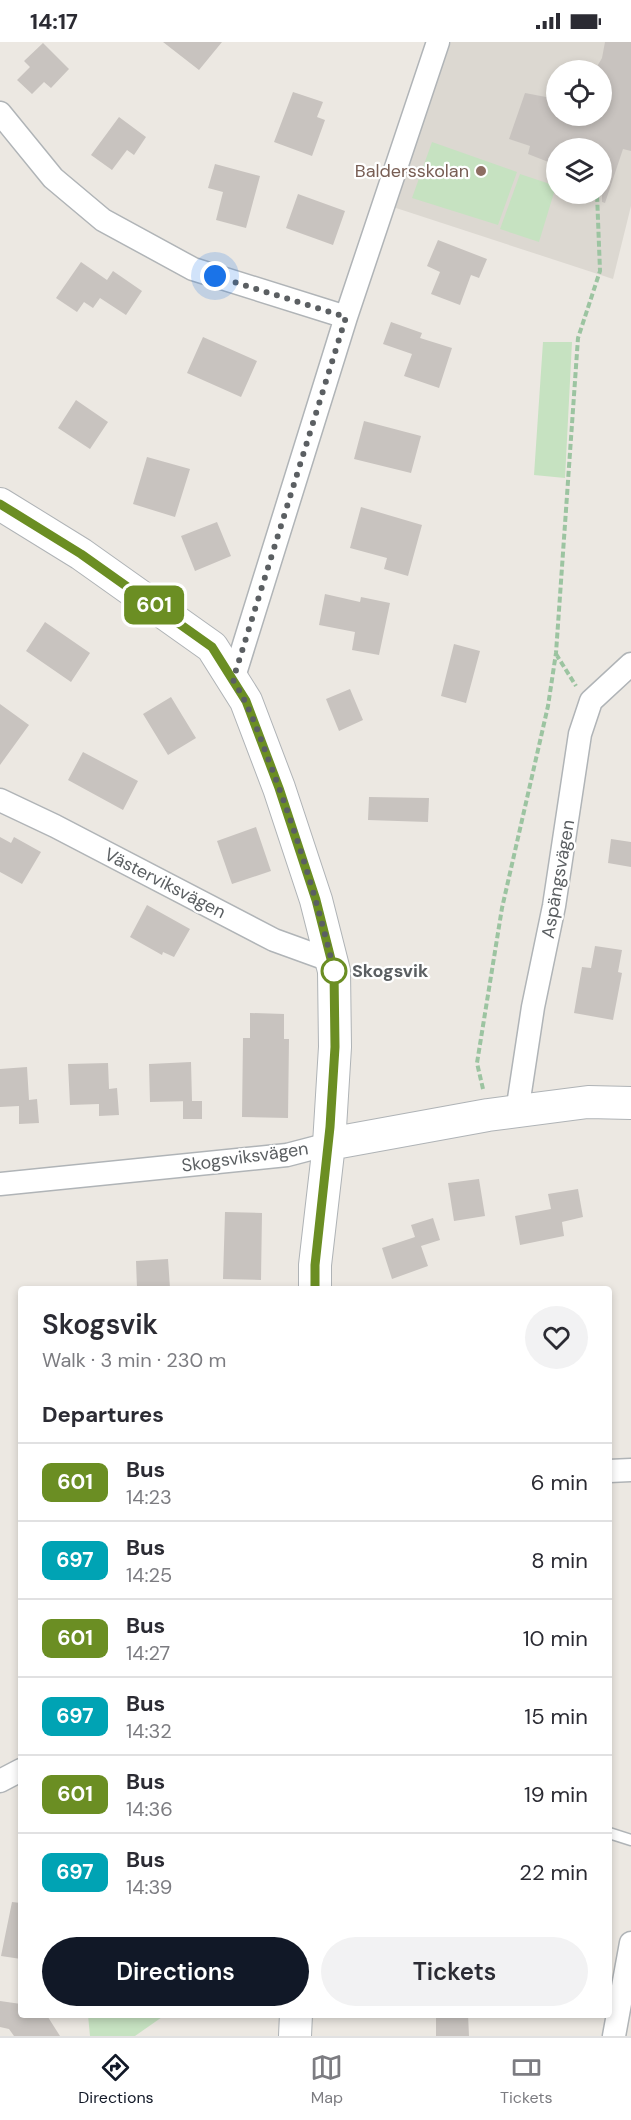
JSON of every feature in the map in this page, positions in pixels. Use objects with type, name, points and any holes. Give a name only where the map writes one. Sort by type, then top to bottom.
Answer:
[{"type":"street","points":[[233,680],[346,317],[438,42]]},
{"type":"street","points":[[0,113],[53,178],[103,220],[193,269],[346,317]]},
{"type":"street","points":[[0,504],[81,554],[212,647],[246,701],[279,788],[316,900],[334,971],[335,1047],[329,1144],[315,1265],[315,1286]]},
{"type":"street","name":"Aspängsvägen","points":[[503,1113],[533,1006],[556,895],[580,734],[591,701],[631,664]]},
{"type":"street","name":"Västerviksvägen","points":[[0,800],[55,826],[274,940],[332,961]]},
{"type":"street","name":"Skogsviksvägen","points":[[0,1184],[287,1155],[329,1144],[503,1113],[588,1102],[631,1103]]},
{"type":"street","points":[[612,1471],[631,1470]]},
{"type":"street","points":[[0,1781],[18,1772]]},
{"type":"street","points":[[614,2036],[631,1943]]},
{"type":"street","points":[[296,2018],[296,2036]]},
{"type":"lane","points":[[612,1834],[631,1840]]},
{"type":"path","points":[[503,1113],[477,1063],[502,908],[548,706],[556,654],[578,338],[600,272],[597,204]]},
{"type":"path","points":[[556,654],[577,688],[591,701]]},
{"type":"shaded area","name":"Baldersskolan","points":[[451,42],[631,42],[631,206],[613,279],[393,207]]},
{"type":"green space","points":[[432,142],[517,172],[498,225],[412,198]]},
{"type":"green space","points":[[520,174],[546,183],[546,204],[551,204],[539,242],[500,229]]},
{"type":"green space","points":[[543,342],[572,342],[565,478],[534,475]]},
{"type":"green space","points":[[88,2018],[161,2018],[135,2036],[90,2036]]},
{"type":"building","points":[[163,42],[222,42],[199,70]]},
{"type":"building","points":[[605,42],[631,42],[631,151],[623,149],[612,182],[612,138],[546,138],[546,161],[528,154],[530,146],[509,139],[525,93],[546,97],[546,126],[612,126],[612,60],[601,60]]},
{"type":"building","points":[[43,43],[69,69],[51,88],[44,82],[32,94],[17,80],[30,67],[24,61]]},
{"type":"building","points":[[293,92],[323,102],[317,117],[325,120],[312,156],[274,142]]},
{"type":"building","points":[[119,117],[146,137],[134,155],[127,150],[112,170],[91,155]]},
{"type":"building","points":[[215,164],[260,176],[246,228],[216,220],[223,192],[208,188]]},
{"type":"building","points":[[298,194],[345,211],[333,245],[286,228]]},
{"type":"building","points":[[438,240],[487,259],[479,278],[471,275],[460,305],[431,294],[440,272],[427,266]]},
{"type":"building","points":[[81,262],[107,280],[113,271],[142,291],[126,315],[100,298],[93,308],[84,302],[77,312],[56,298]]},
{"type":"building","points":[[391,322],[422,333],[420,338],[452,348],[439,388],[404,376],[412,354],[383,344]]},
{"type":"building","points":[[203,337],[257,361],[241,397],[187,373]]},
{"type":"building","points":[[76,400],[108,422],[90,449],[58,428]]},
{"type":"building","points":[[364,421],[421,436],[411,473],[354,459]]},
{"type":"building","points":[[147,457],[190,469],[175,517],[133,504]]},
{"type":"building","points":[[361,507],[422,525],[408,576],[384,569],[387,558],[350,548]]},
{"type":"building","points":[[217,522],[231,556],[195,571],[181,536]]},
{"type":"building","points":[[325,594],[360,602],[361,597],[390,603],[379,655],[352,650],[355,632],[319,625]]},
{"type":"building","points":[[45,622],[90,653],[71,682],[26,651]]},
{"type":"building","points":[[454,644],[480,651],[466,703],[441,696]]},
{"type":"building","points":[[350,689],[363,720],[339,731],[326,699]]},
{"type":"building","points":[[171,697],[196,738],[168,755],[143,714]]},
{"type":"building","points":[[0,704],[29,725],[0,765]]},
{"type":"building","points":[[83,752],[138,781],[123,810],[68,780]]},
{"type":"building","points":[[369,797],[429,798],[428,822],[368,820]]},
{"type":"building","points":[[256,827],[271,871],[232,884],[217,841]]},
{"type":"building","points":[[0,837],[11,843],[14,837],[41,852],[22,884],[0,872]]},
{"type":"building","points":[[611,839],[631,842],[631,867],[608,863]]},
{"type":"building","points":[[147,905],[190,929],[174,957],[163,952],[162,955],[130,937]]},
{"type":"building","points":[[595,946],[622,950],[618,972],[622,973],[613,1020],[574,1013],[582,967],[591,968]]},
{"type":"building","points":[[250,1013],[284,1014],[284,1039],[289,1039],[288,1118],[242,1117],[243,1038],[250,1038]]},
{"type":"building","points":[[191,1062],[192,1101],[150,1102],[149,1064]]},
{"type":"building","points":[[108,1063],[109,1089],[117,1088],[119,1115],[99,1116],[99,1104],[70,1105],[68,1064]]},
{"type":"building","points":[[27,1067],[29,1100],[37,1099],[39,1123],[19,1124],[19,1106],[0,1107],[0,1069]]},
{"type":"building","points":[[183,1101],[202,1101],[202,1119],[183,1119]]},
{"type":"building","points":[[479,1179],[485,1216],[454,1221],[448,1183]]},
{"type":"building","points":[[578,1189],[583,1217],[562,1222],[564,1236],[520,1245],[515,1216],[551,1209],[548,1194]]},
{"type":"building","points":[[225,1212],[262,1213],[261,1280],[223,1279]]},
{"type":"building","points":[[433,1218],[440,1240],[421,1246],[428,1266],[392,1279],[382,1248],[415,1237],[411,1225]]},
{"type":"building","points":[[168,1259],[170,1286],[137,1286],[136,1261]]},
{"type":"building","points":[[12,1902],[18,1903],[18,1959],[1,1956]]},
{"type":"building","points":[[0,2001],[18,2004],[18,2018],[49,2018],[60,2036],[14,2036],[9,2029],[0,2027]]},
{"type":"building","points":[[436,2018],[468,2018],[469,2036],[436,2036]]},
{"type":"bus line","name":"601","points":[[0,504],[81,554],[212,647],[246,701],[279,788],[316,900],[334,971],[335,1047],[329,1144],[315,1265],[315,1286]]},
{"type":"place","name":"Baldersskolan","points":[[481,171]]},
{"type":"place","name":"Skogsvik","points":[[334,971]]},
{"type":"route","points":[[215,276],[346,317],[233,680],[246,701],[279,788],[316,900],[334,971]]}]
